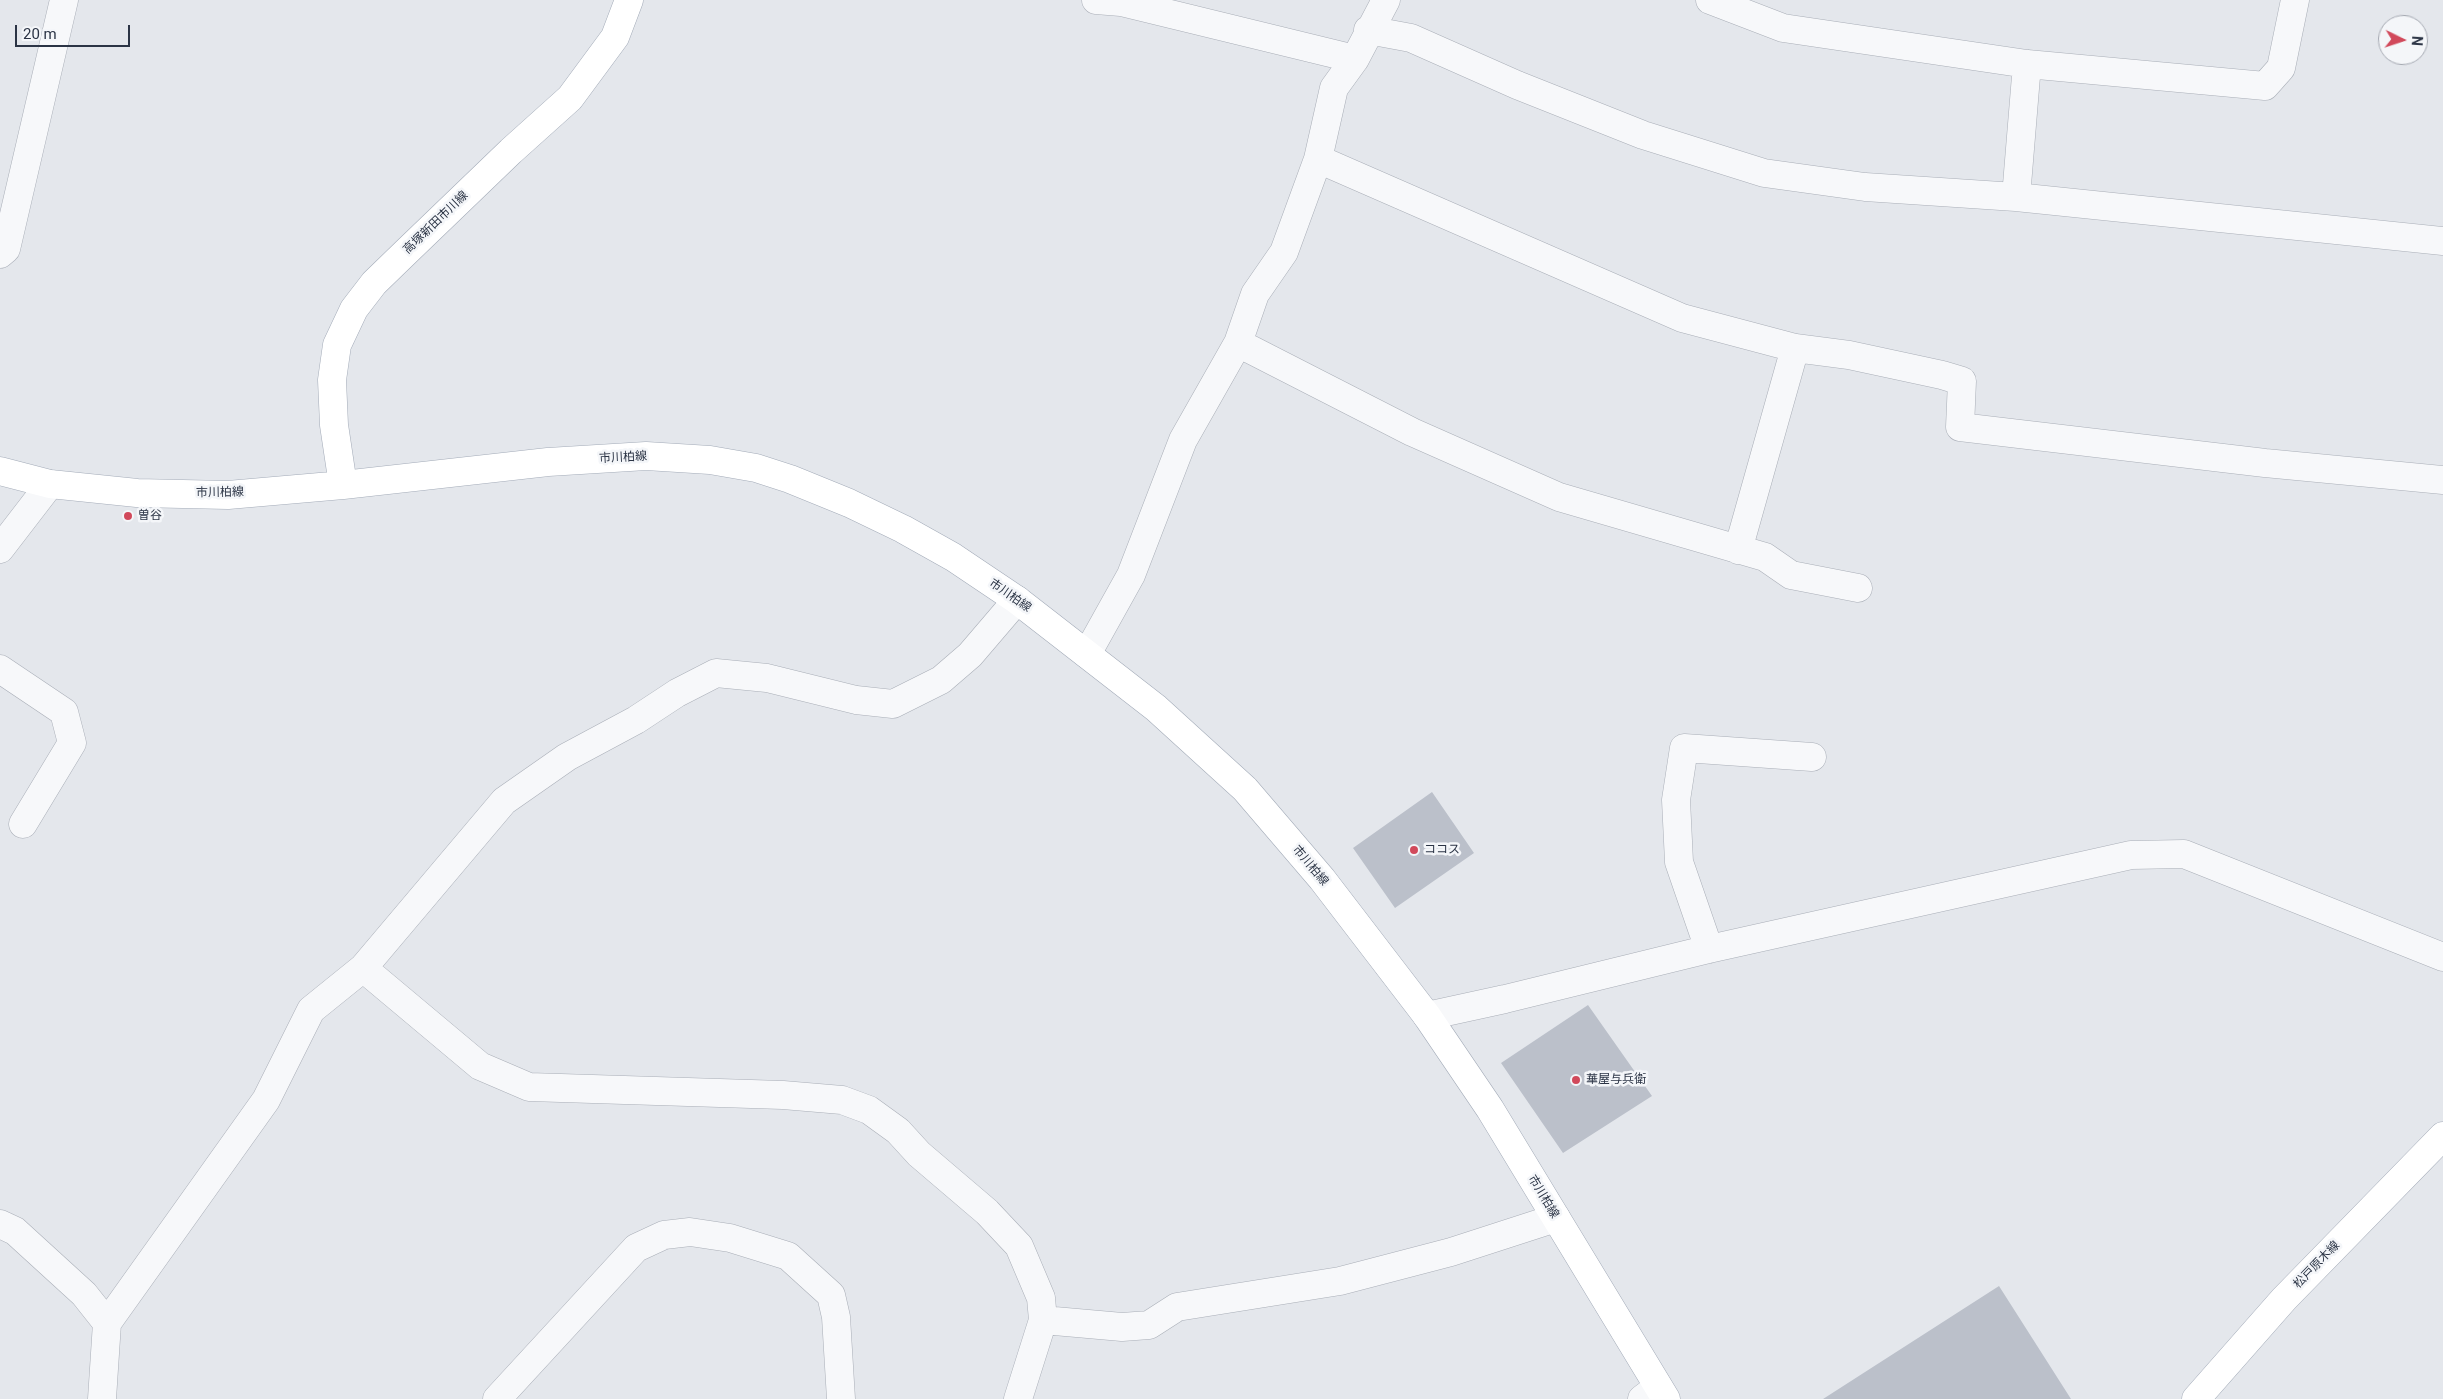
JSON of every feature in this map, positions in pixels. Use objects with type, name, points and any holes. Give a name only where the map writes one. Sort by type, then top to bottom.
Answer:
[{"type":"main road","name":"高塚新田市川線","points":[[343,485],[334,425],[332,380],[337,345],[354,309],[381,277],[511,151],[570,98],[615,37],[629,0]]},
{"type":"main road","name":"市川柏線","points":[[0,471],[50,484],[136,493],[228,495],[343,485],[548,462],[646,456],[710,460],[756,468],[849,502],[953,557],[1017,600],[1156,708],[1245,789],[1322,880],[1427,1016],[1490,1109],[1556,1218],[1655,1395]]},
{"type":"main road","name":"松戸原木線","points":[[2196,1399],[2284,1299],[2443,1136]]},
{"type":"street","points":[[0,254],[6,249],[64,0]]},
{"type":"street","points":[[1096,0],[1121,2],[1355,59]]},
{"type":"street","points":[[1087,654],[1131,575],[1183,440],[1238,343],[1255,294],[1284,252],[1318,159],[1334,88],[1355,59],[1368,30],[1386,0]]},
{"type":"street","points":[[1710,0],[1783,28],[2027,64],[2266,86],[2281,68],[2295,0]]},
{"type":"street","points":[[1368,30],[1411,38],[1517,84],[1643,134],[1764,173],[1865,186],[2016,197],[2443,241]]},
{"type":"street","points":[[2016,197],[2027,64]]},
{"type":"street","points":[[1318,159],[1682,318],[1795,348],[1849,355],[1962,381],[1960,426],[2265,463],[2443,480]]},
{"type":"street","points":[[1238,343],[1412,432],[1559,497],[1765,557],[1791,575],[1858,588]]},
{"type":"street","points":[[1738,550],[1795,348]]},
{"type":"street","points":[[0,549],[50,484]]},
{"type":"street","points":[[102,1399],[107,1323],[266,1100],[311,1010],[363,968],[504,801],[567,757],[636,720],[677,693],[716,673],[767,678],[856,700],[893,704],[941,680],[970,655],[1017,600]]},
{"type":"street","points":[[0,669],[64,712],[72,743],[23,824]]},
{"type":"street","points":[[1709,949],[1679,862],[1676,800],[1684,748],[1812,757]]},
{"type":"street","points":[[1427,1016],[1709,949],[2131,855],[2184,854],[2443,957]]},
{"type":"street","points":[[363,968],[480,1066],[529,1086],[783,1095],[842,1100],[868,1110],[898,1131],[918,1154],[987,1212],[1019,1246],[1041,1298],[1043,1320],[1018,1399]]},
{"type":"street","points":[[1043,1320],[1122,1327],[1149,1325],[1178,1307],[1340,1281],[1451,1252],[1556,1218]]},
{"type":"street","points":[[0,1224],[15,1231],[84,1294],[107,1323]]},
{"type":"street","points":[[497,1399],[636,1248],[664,1235],[690,1232],[730,1238],[788,1256],[831,1295],[836,1317],[841,1399]]},
{"type":"building","name":"ココス","points":[[1432,792],[1474,853],[1395,908],[1353,848]]},
{"type":"building","name":"華屋与兵衛","points":[[1588,1005],[1652,1096],[1563,1153],[1501,1063]]},
{"type":"building","points":[[1999,1286],[2071,1399],[1823,1399]]},
{"type":"place","name":"曽谷","points":[[128,516]]},
{"type":"place","name":"ココス","points":[[1414,850]]},
{"type":"place","name":"華屋与兵衛","points":[[1576,1080]]}]
